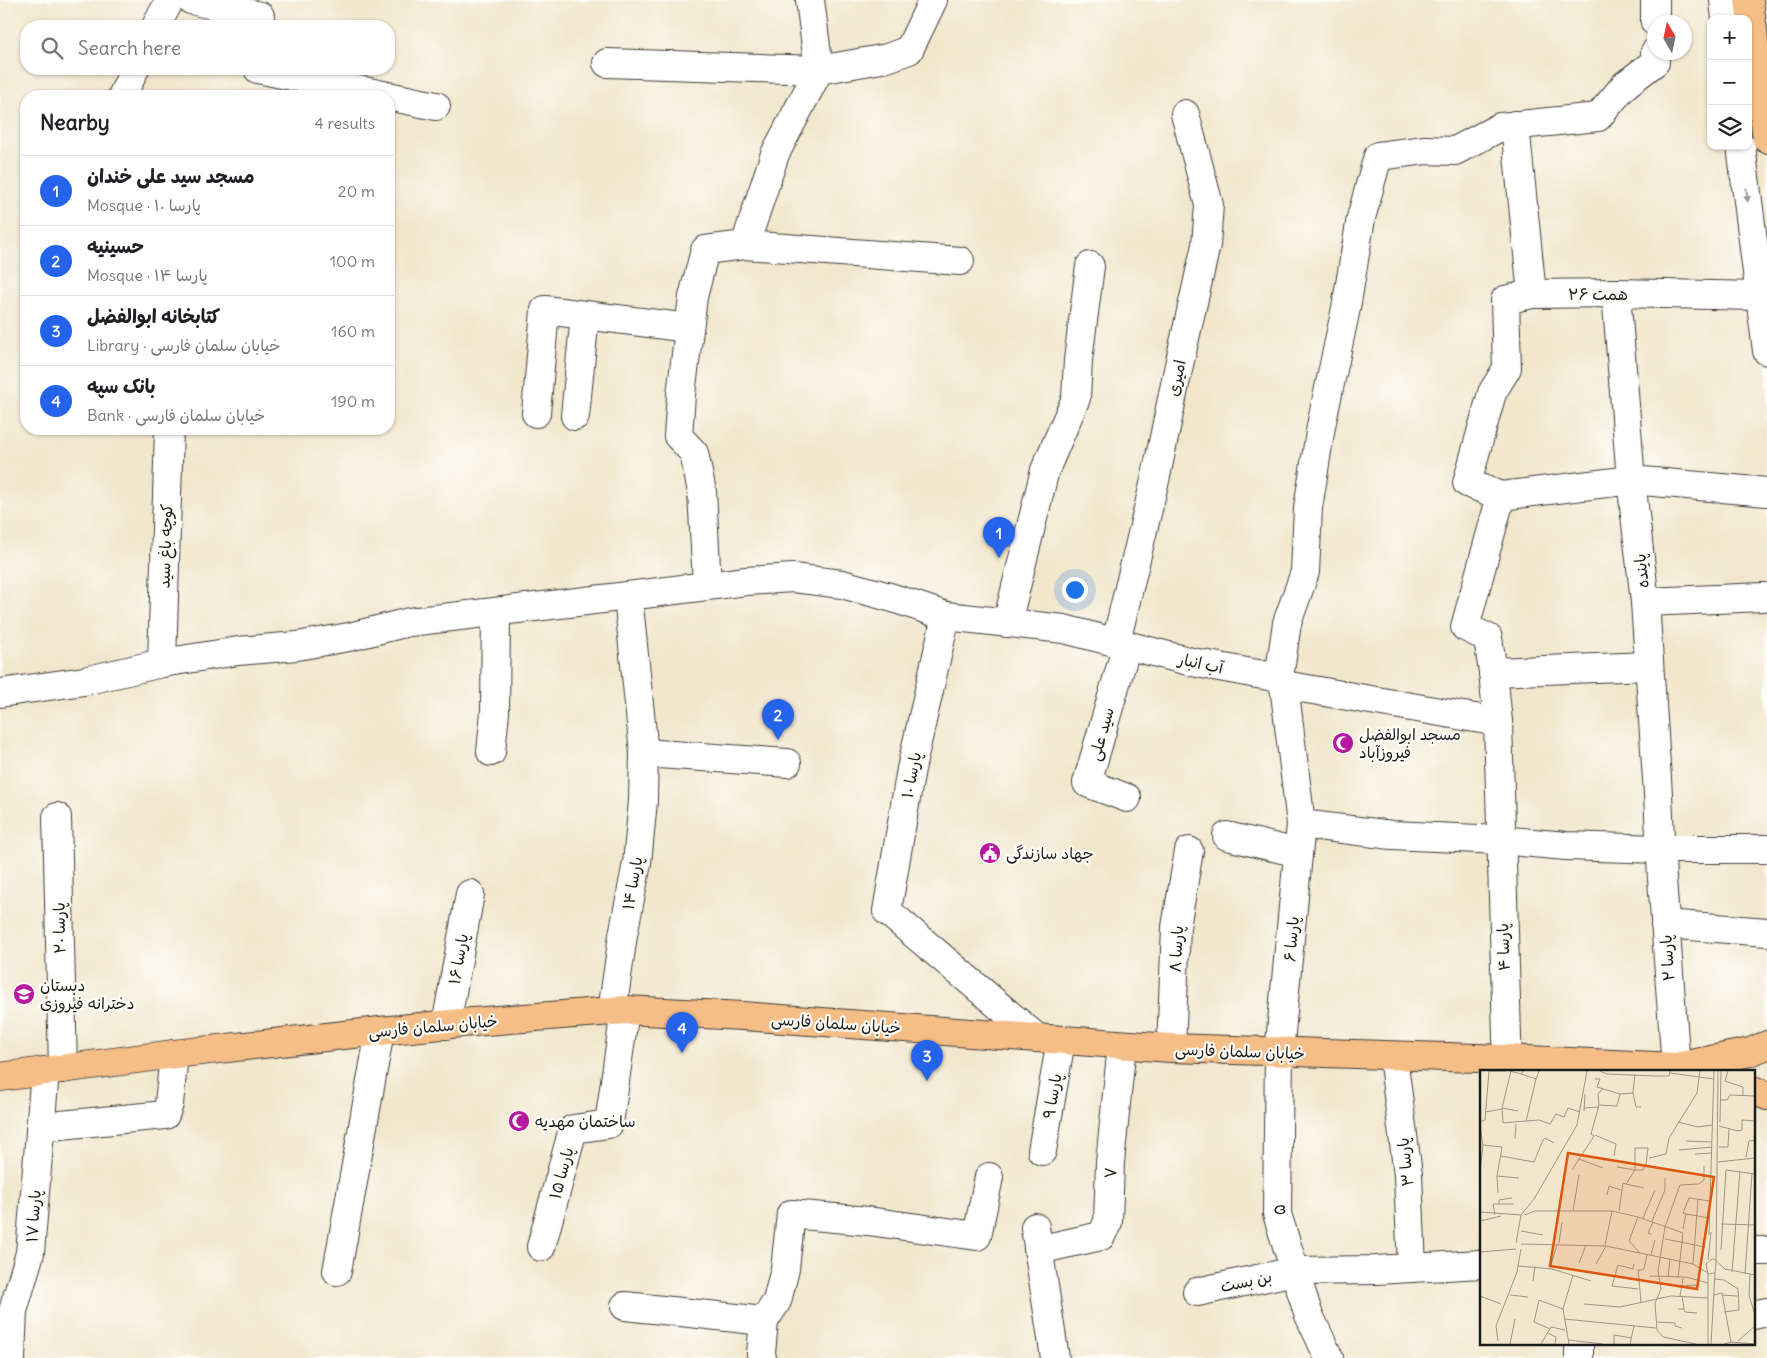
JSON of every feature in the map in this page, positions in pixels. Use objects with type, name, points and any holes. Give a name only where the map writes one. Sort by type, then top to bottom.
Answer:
[{"type":"main road","points":[[1749,0],[1767,139]]},
{"type":"main road","name":"خیابان سلمان فارسی","points":[[0,1077],[174,1054],[380,1031],[619,1011],[743,1016],[1171,1048],[1393,1056],[1507,1065],[1686,1070],[1750,1052],[1767,1044]]},
{"type":"main road","points":[[1754,1090],[1767,1096]]},
{"type":"street","points":[[159,20],[170,0]]},
{"type":"street","points":[[191,0],[260,16]]},
{"type":"street","points":[[745,245],[775,154],[820,70],[810,0]]},
{"type":"street","points":[[607,63],[820,70],[886,58],[909,50],[933,0]]},
{"type":"street","points":[[1655,0],[1655,15]]},
{"type":"street","points":[[1724,0],[1726,15]]},
{"type":"street","points":[[1532,294],[1515,126],[1598,117],[1625,85],[1652,60]]},
{"type":"street","points":[[125,90],[132,75]]},
{"type":"street","points":[[287,75],[359,90]]},
{"type":"street","points":[[395,97],[436,106]]},
{"type":"street","name":"امیری","points":[[1121,644],[1206,245],[1209,205],[1185,114]]},
{"type":"street","name":"پارسا ۶","points":[[1279,1053],[1301,824],[1282,682],[1287,623],[1305,572],[1308,508],[1321,426],[1346,308],[1361,218],[1378,156],[1426,150],[1455,151],[1500,127],[1515,126]]},
{"type":"street","points":[[1742,150],[1767,351]]},
{"type":"street","points":[[707,585],[702,492],[694,453],[678,436],[693,297],[704,250],[745,245],[960,261]]},
{"type":"street","points":[[1007,623],[1045,470],[1076,398],[1078,360],[1090,266]]},
{"type":"street","name":"همت ۲۶","points":[[1500,496],[1467,483],[1492,393],[1506,368],[1505,300],[1532,294],[1616,293],[1760,296]]},
{"type":"street","name":"پاینده","points":[[1616,293],[1631,480],[1645,602],[1660,849]]},
{"type":"street","points":[[536,413],[545,310],[689,328]]},
{"type":"street","points":[[575,416],[585,315]]},
{"type":"street","name":"کوچه باغ سید","points":[[162,663],[169,435]]},
{"type":"street","points":[[1500,496],[1631,480],[1767,492]]},
{"type":"street","name":"پارسا ۴","points":[[1500,496],[1465,627],[1488,638],[1498,722],[1507,1065]]},
{"type":"street","points":[[0,693],[84,681],[162,663],[238,651],[297,646],[349,637],[409,622],[496,613],[707,585],[793,578],[842,584],[893,598],[946,616],[1064,629],[1121,644]]},
{"type":"street","name":"پارسا ۱۴","points":[[619,1011],[623,935],[637,863],[643,801],[644,753],[628,596]]},
{"type":"street","points":[[1645,602],[1764,598]]},
{"type":"street","points":[[491,752],[495,712],[496,613]]},
{"type":"street","name":"پارسا ۱۰","points":[[946,616],[911,768],[887,911],[1049,1039]]},
{"type":"street","name":"آب انبار","points":[[1121,644],[1282,682],[1498,722]]},
{"type":"street","name":"سید علی","points":[[1121,644],[1087,783],[1127,798]]},
{"type":"street","points":[[1493,672],[1649,666]]},
{"type":"street","points":[[644,753],[787,763]]},
{"type":"street","name":"پارسا ۲۰","points":[[54,1070],[57,817]]},
{"type":"street","points":[[1301,824],[1392,835],[1500,838],[1566,846],[1660,849],[1767,849]]},
{"type":"street","points":[[1227,836],[1298,853]]},
{"type":"street","name":"پارسا ۲","points":[[1660,849],[1665,924],[1686,1070]]},
{"type":"street","name":"پارسا ۸","points":[[1171,1048],[1176,926],[1189,851]]},
{"type":"street","name":"پارسا ۱۶","points":[[446,1025],[470,894]]},
{"type":"street","points":[[1665,924],[1767,932]]},
{"type":"street","name":"پارسا ۱۵","points":[[541,1247],[574,1129],[609,1124],[619,1011]]},
{"type":"street","points":[[337,1271],[380,1031]]},
{"type":"street","name":"پارسا ۹","points":[[1042,1151],[1049,1039]]},
{"type":"street","name":"۷","points":[[1055,1358],[1036,1238],[1101,1236],[1108,1222],[1110,1162],[1122,1045]]},
{"type":"street","name":"۵","points":[[1279,1053],[1277,1214],[1308,1313],[1329,1358]]},
{"type":"street","points":[[40,1127],[164,1115],[169,1104],[174,1054]]},
{"type":"street","name":"پارسا ۳","points":[[1393,1056],[1408,1175],[1412,1268]]},
{"type":"street","name":"پارسا ۱۷","points":[[10,1358],[13,1311],[30,1253],[40,1127],[54,1070]]},
{"type":"street","points":[[762,1358],[760,1353],[764,1321],[777,1301],[785,1269],[791,1214],[868,1220],[977,1236],[989,1177]]},
{"type":"street","points":[[1754,1251],[1767,1251]]},
{"type":"street","name":"بن بست","points":[[1197,1292],[1295,1270],[1376,1270],[1480,1264]]},
{"type":"street","points":[[625,1306],[764,1321]]},
{"type":"street","points":[[1754,1315],[1767,1312]]},
{"type":"place","name":"مسجد سید علی خندان","points":[[999,558]]},
{"type":"place","name":"حسینیه","points":[[778,740]]},
{"type":"place","name":"مسجد ابوالفضل فیروزآباد","points":[[1343,743]]},
{"type":"place","name":"جهاد سازندگی","points":[[990,853]]},
{"type":"place","name":"دبستان دخترانه فیروزی","points":[[24,994]]},
{"type":"place","name":"بانک سپه","points":[[682,1053]]},
{"type":"place","name":"کتابخانه ابوالفضل","points":[[927,1081]]},
{"type":"place","name":"ساختمان مهدیه","points":[[519,1121]]}]
